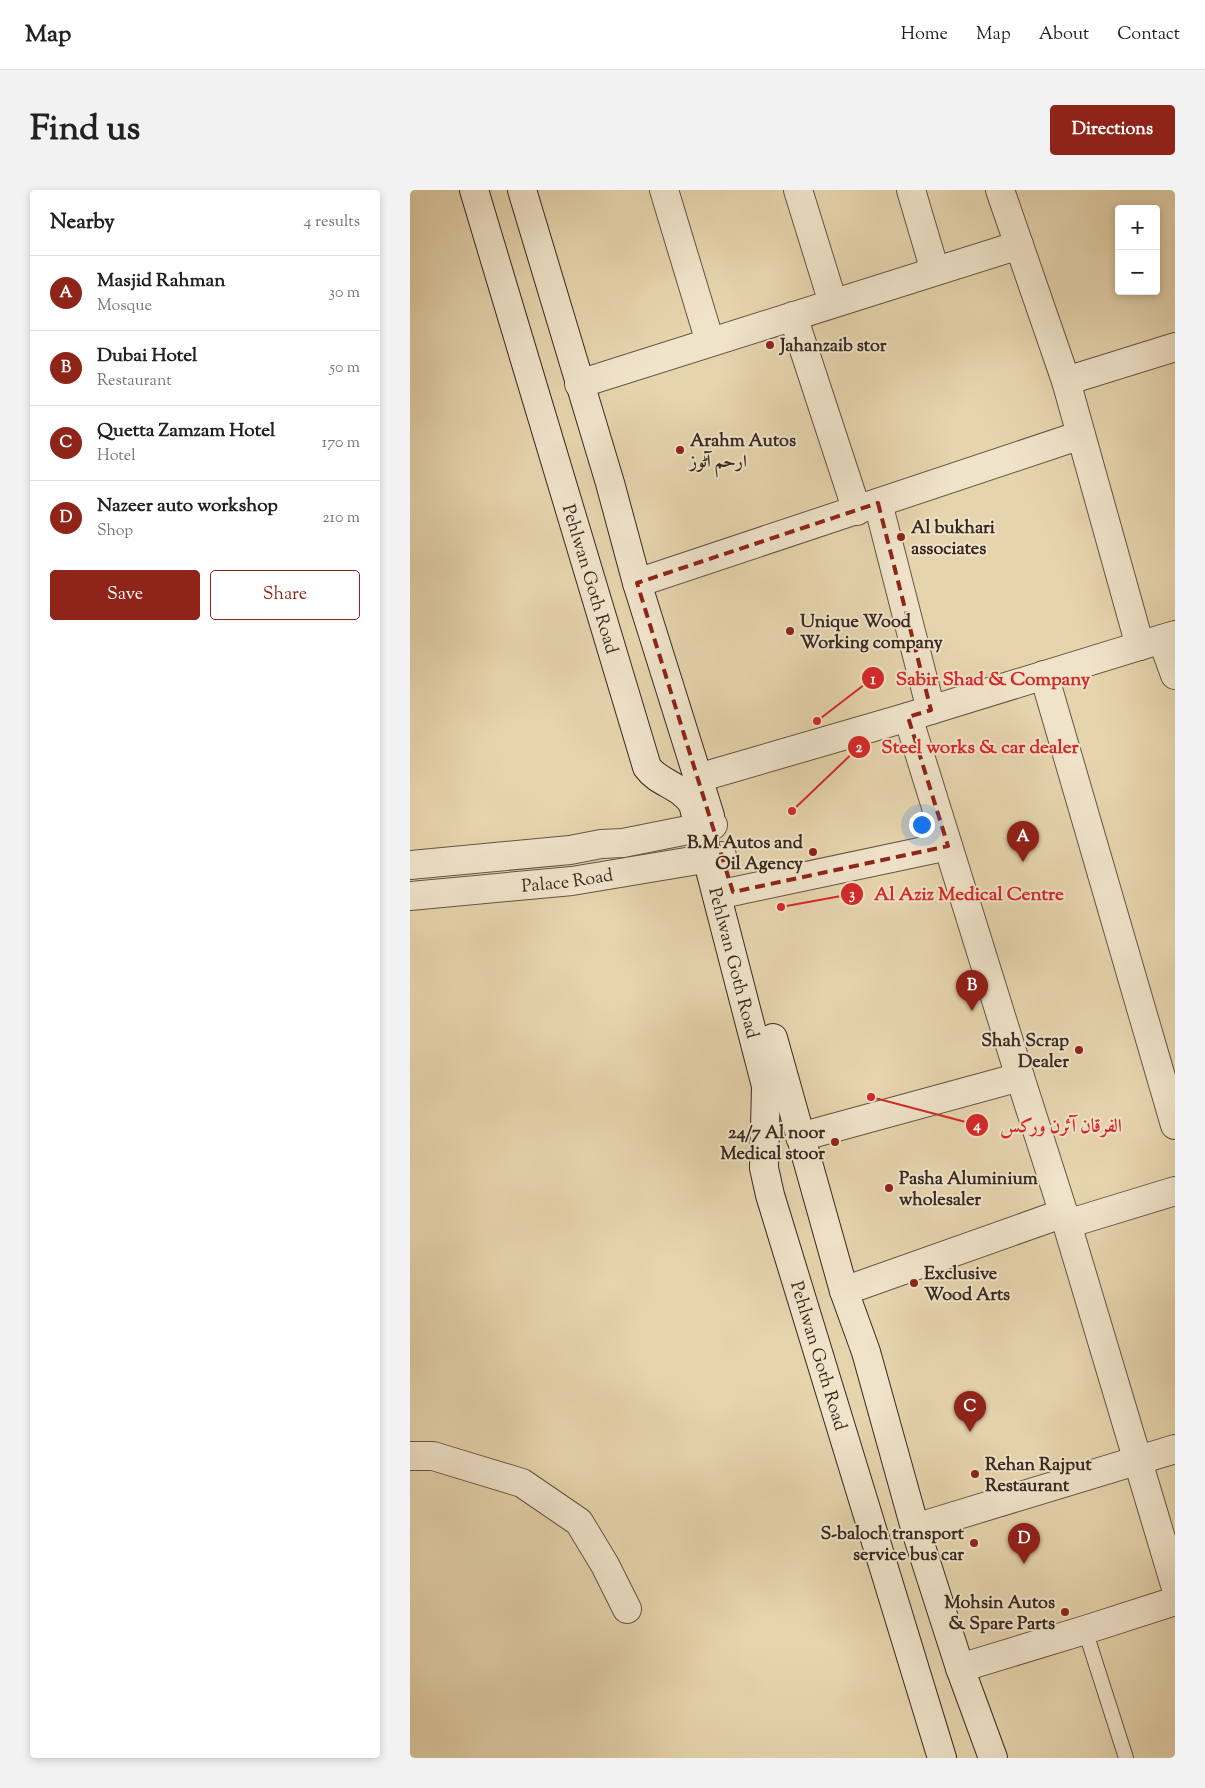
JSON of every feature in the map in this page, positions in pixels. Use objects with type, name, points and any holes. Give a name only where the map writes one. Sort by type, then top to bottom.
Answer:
[{"type":"street","name":"Pehlwan Goth Road","points":[[474,190],[647,766],[658,777],[687,794],[706,827]]},
{"type":"street","name":"Pehlwan Goth Road","points":[[522,190],[610,483],[637,583],[698,778],[706,827],[844,1291],[866,1352],[916,1528],[960,1668],[993,1758]]},
{"type":"street","points":[[664,190],[710,342]]},
{"type":"street","points":[[798,190],[833,303]]},
{"type":"street","points":[[911,190],[935,271]]},
{"type":"street","points":[[1000,190],[1066,381],[1081,435],[1159,640],[1175,675]]},
{"type":"street","points":[[579,384],[1019,245]]},
{"type":"street","points":[[793,316],[868,507],[919,713],[948,846],[1065,1218],[1175,1585]]},
{"type":"street","points":[[1066,381],[1175,347]]},
{"type":"street","points":[[637,583],[1081,435]]},
{"type":"street","points":[[698,778],[1159,640]]},
{"type":"street","points":[[1044,675],[1175,1125]]},
{"type":"street","name":"Palace Road","points":[[410,865],[570,850],[601,844],[623,843],[706,827]]},
{"type":"street","points":[[725,893],[948,846]]},
{"type":"street","name":"Palace Road","points":[[410,896],[572,881],[715,857]]},
{"type":"street","name":"Pehlwan Goth Road","points":[[725,893],[766,1086],[764,1168],[770,1195],[942,1758]]},
{"type":"street","points":[[800,1138],[1020,1078]]},
{"type":"street","points":[[844,1291],[1065,1218],[1175,1191]]},
{"type":"street","points":[[916,1528],[1175,1449]]},
{"type":"street","points":[[410,1456],[433,1456],[522,1483],[579,1522],[605,1565],[627,1609]]},
{"type":"street","points":[[960,1668],[1175,1601]]},
{"type":"lane","points":[[1085,1630],[1126,1758]]},
{"type":"highlighted area","points":[[878,503],[931,710],[908,717],[948,846],[733,892],[637,583]]},
{"type":"place","name":"Jahanzaib stor","points":[[770,345]]},
{"type":"place","name":"Arahm Autos ارحم آٹوز","points":[[680,450]]},
{"type":"place","name":"Al bukhari associates","points":[[901,537]]},
{"type":"place","name":"Unique Wood Working company","points":[[790,631]]},
{"type":"place","name":"Sabir Shad & Company","points":[[817,721]]},
{"type":"place","name":"Steel works & car dealer","points":[[792,811]]},
{"type":"place","name":"B.M Autos and Oil Agency","points":[[813,852]]},
{"type":"place","name":"Masjid Rahman","points":[[1023,862]]},
{"type":"place","name":"Al Aziz Medical Centre","points":[[781,907]]},
{"type":"place","name":"Dubai Hotel","points":[[972,1011]]},
{"type":"place","name":"Shah Scrap Dealer","points":[[1079,1050]]},
{"type":"place","name":"الفرقان آئرن ورکس","points":[[871,1097]]},
{"type":"place","name":"24/7 Al noor Medical stoor","points":[[835,1142]]},
{"type":"place","name":"Pasha Aluminium wholesaler","points":[[889,1188]]},
{"type":"place","name":"Exclusive Wood Arts","points":[[914,1283]]},
{"type":"place","name":"Quetta Zamzam Hotel","points":[[970,1432]]},
{"type":"place","name":"Rehan Rajput Restaurant","points":[[975,1474]]},
{"type":"place","name":"S-baloch transport service bus car","points":[[974,1543]]},
{"type":"place","name":"Nazeer auto workshop","points":[[1024,1564]]},
{"type":"place","name":"Mohsin Autos & Spare Parts","points":[[1065,1612]]}]
